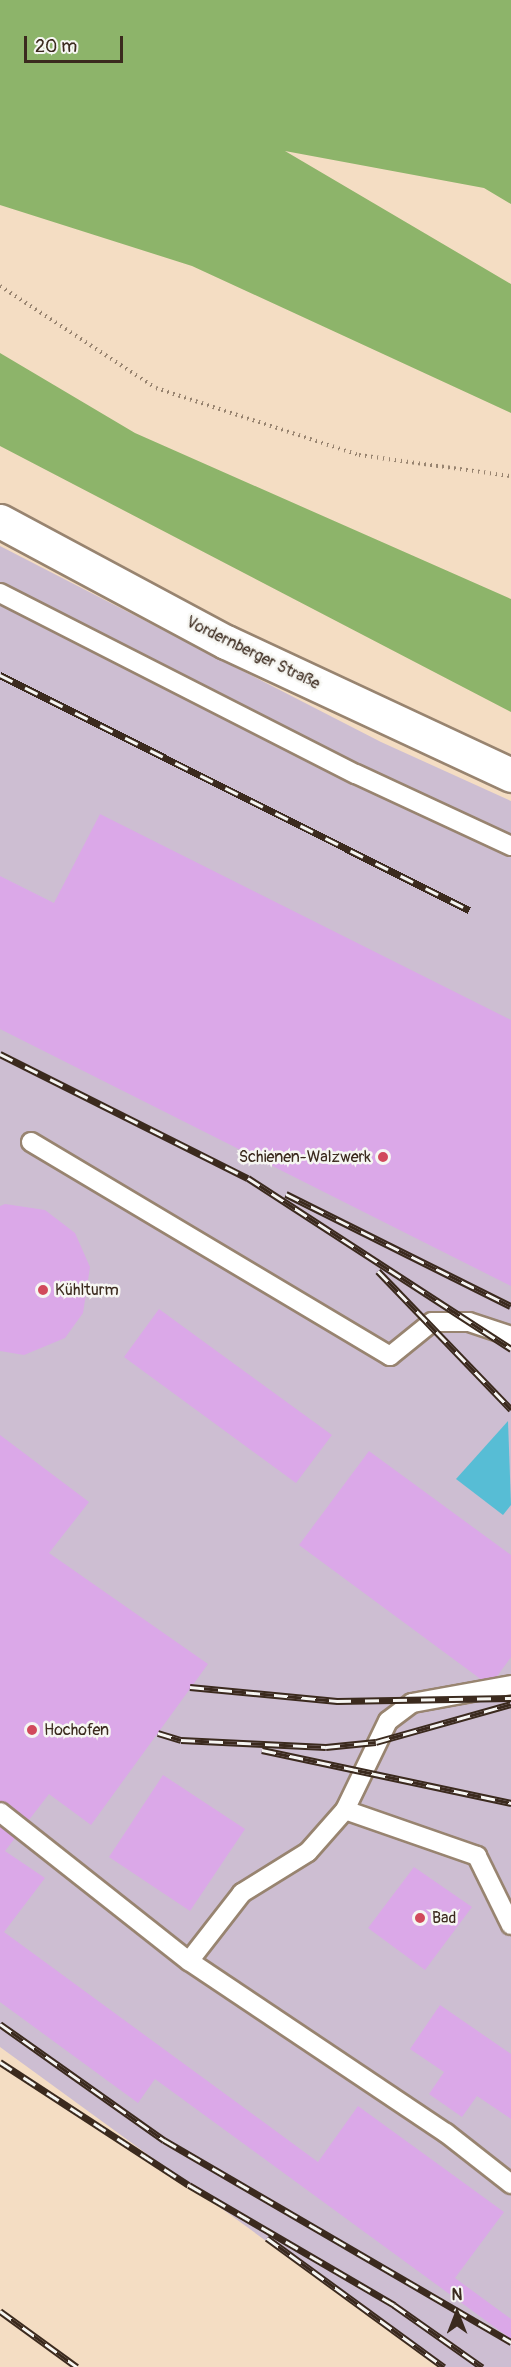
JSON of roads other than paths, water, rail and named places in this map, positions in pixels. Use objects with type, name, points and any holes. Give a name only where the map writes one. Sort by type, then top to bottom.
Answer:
[{"type":"main road","name":"Vordernberger Straße","points":[[0,521],[226,642],[511,775]]},
{"type":"lane","points":[[0,593],[356,774],[511,846]]},
{"type":"lane","points":[[31,1142],[390,1356],[432,1322],[469,1322],[511,1336]]},
{"type":"lane","points":[[189,1961],[242,1893],[308,1852],[345,1810],[388,1721],[404,1709],[511,1685]]},
{"type":"lane","points":[[345,1810],[477,1856],[511,1925]]},
{"type":"lane","points":[[0,1812],[189,1961],[446,2133],[511,2184]]},
{"type":"water","points":[[508,1421],[511,1505],[503,1515],[456,1479]]},
{"type":"railway","points":[[0,675],[469,910]]},
{"type":"railway","points":[[0,1054],[248,1178],[511,1349]]},
{"type":"railway","points":[[286,1194],[511,1306]]},
{"type":"railway","points":[[378,1271],[511,1409]]},
{"type":"railway","points":[[190,1687],[337,1701],[511,1698]]},
{"type":"railway","points":[[158,1733],[181,1740],[326,1747],[376,1742],[511,1704]]},
{"type":"railway","points":[[262,1750],[511,1803]]},
{"type":"railway","points":[[0,2024],[164,2140],[511,2342]]},
{"type":"railway","points":[[0,2062],[189,2185],[394,2305],[482,2367]]},
{"type":"railway","points":[[267,2238],[444,2367]]},
{"type":"railway","points":[[0,2311],[77,2367]]},
{"type":"place","name":"Schienen-Walzwerk","points":[[383,1157]]},
{"type":"place","name":"Kühlturm","points":[[43,1290]]},
{"type":"place","name":"Hochofen","points":[[32,1730]]},
{"type":"place","name":"Bad","points":[[420,1918]]}]
